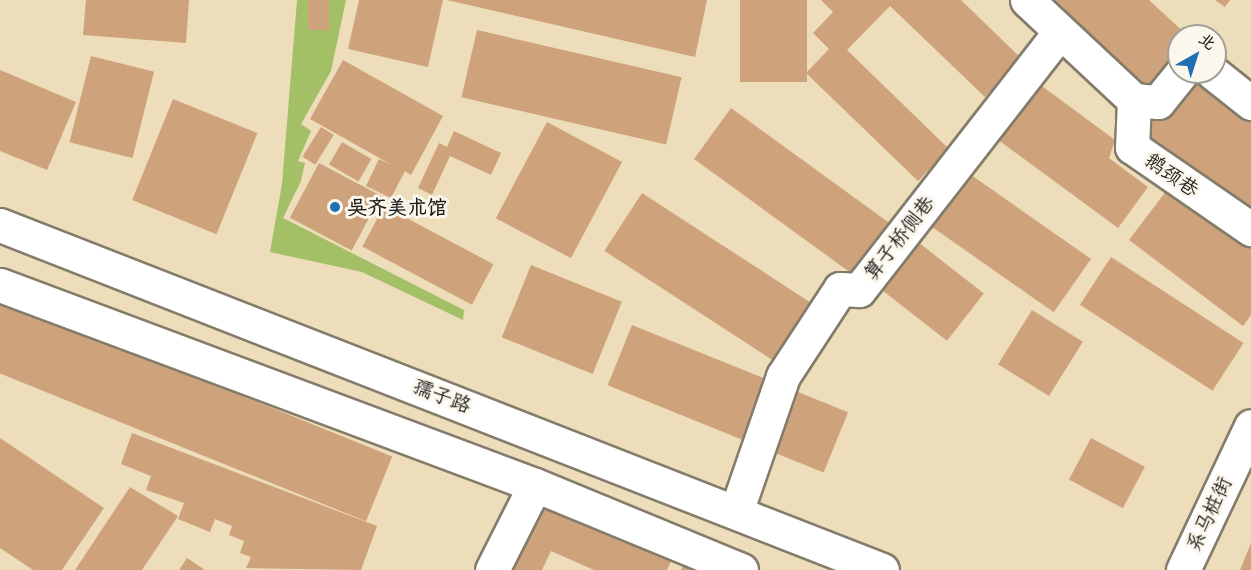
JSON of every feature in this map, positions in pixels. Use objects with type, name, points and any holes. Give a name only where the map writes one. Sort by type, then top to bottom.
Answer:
[{"type":"main road","points":[[1027,0],[1134,100],[1158,102],[1172,84]]},
{"type":"main road","name":"算子桥侧巷","points":[[736,512],[783,376],[840,289],[859,290],[1060,32]]},
{"type":"main road","points":[[1227,84],[1251,103]]},
{"type":"main road","name":"鹅颈巷","points":[[1134,100],[1132,147],[1251,229]]},
{"type":"main road","name":"孺子路","points":[[0,225],[882,570]]},
{"type":"main road","points":[[0,285],[535,485],[741,570]]},
{"type":"main road","name":"系马桩街","points":[[1183,570],[1251,426]]},
{"type":"main road","points":[[492,570],[535,485]]},
{"type":"green space","points":[[297,0],[346,0],[331,71],[301,124],[311,131],[298,161],[305,163],[301,181],[283,218],[464,310],[463,320],[362,272],[270,252],[282,184]]},
{"type":"building","points":[[86,0],[189,0],[186,43],[83,35]]},
{"type":"building","points":[[308,0],[329,0],[329,30],[308,30]]},
{"type":"building","points":[[359,0],[443,0],[428,67],[348,49]]},
{"type":"building","points":[[447,0],[707,0],[695,57]]},
{"type":"building","points":[[740,0],[807,0],[807,82],[740,82]]},
{"type":"building","points":[[821,0],[961,0],[1022,59],[985,97],[890,6],[847,50],[949,149],[918,181],[806,73],[829,49],[813,33],[833,12]]},
{"type":"building","points":[[1044,0],[1149,0],[1175,24],[1167,24],[1167,68],[1145,93]]},
{"type":"building","points":[[1215,0],[1230,0],[1225,7]]},
{"type":"building","points":[[477,30],[682,77],[666,144],[461,97]]},
{"type":"building","points":[[91,56],[154,72],[133,158],[69,142]]},
{"type":"building","points":[[343,60],[443,116],[411,175],[405,171],[391,198],[366,186],[379,159],[392,165],[310,119]]},
{"type":"building","points":[[0,70],[76,102],[47,170],[0,151]]},
{"type":"building","points":[[1031,78],[1115,140],[1109,158],[1148,187],[1118,228],[990,134]]},
{"type":"building","points":[[1182,84],[1207,84],[1251,116],[1251,215],[1144,132]]},
{"type":"building","points":[[173,99],[257,133],[217,234],[132,200]]},
{"type":"building","points":[[731,108],[898,229],[861,280],[694,159]]},
{"type":"building","points":[[547,122],[622,162],[571,258],[496,218]]},
{"type":"building","points":[[321,127],[334,135],[315,165],[302,157]]},
{"type":"building","points":[[454,131],[501,153],[491,175],[450,156],[432,195],[418,188],[439,143],[447,147]]},
{"type":"building","points":[[342,142],[371,159],[358,182],[329,165]]},
{"type":"building","name":"吴齐美术馆","points":[[319,163],[381,196],[352,251],[290,218]]},
{"type":"building","points":[[964,170],[1091,259],[1054,312],[927,223]]},
{"type":"building","points":[[1173,182],[1251,241],[1251,315],[1243,326],[1129,240]]},
{"type":"building","points":[[642,193],[819,308],[781,366],[604,251]]},
{"type":"building","points":[[384,206],[493,264],[472,305],[362,247]]},
{"type":"building","points":[[909,235],[984,293],[947,341],[872,282]]},
{"type":"building","points":[[1111,257],[1244,343],[1212,391],[1080,305]]},
{"type":"building","points":[[531,265],[622,302],[593,374],[502,337]]},
{"type":"building","points":[[0,298],[392,456],[366,521],[0,373]]},
{"type":"building","points":[[1032,310],[1083,342],[1049,396],[998,364]]},
{"type":"building","points":[[632,325],[848,412],[824,473],[608,385]]},
{"type":"building","points":[[132,433],[377,526],[361,570],[246,568],[251,557],[240,553],[244,541],[229,535],[232,526],[215,519],[210,532],[178,519],[184,503],[146,490],[151,476],[121,464]]},
{"type":"building","points":[[0,438],[104,508],[62,570],[33,570],[0,548]]},
{"type":"building","points":[[1091,438],[1145,467],[1123,508],[1069,479]]},
{"type":"building","points":[[130,487],[178,516],[142,570],[75,570]]},
{"type":"building","points":[[534,492],[674,555],[667,570],[594,570],[551,551],[542,570],[499,570]]},
{"type":"building","points":[[1251,543],[1251,570],[1240,570]]},
{"type":"building","points":[[187,558],[205,570],[179,570]]},
{"type":"building","points":[[686,560],[710,570],[681,570]]},
{"type":"place","name":"吴齐美术馆","points":[[335,207]]}]
